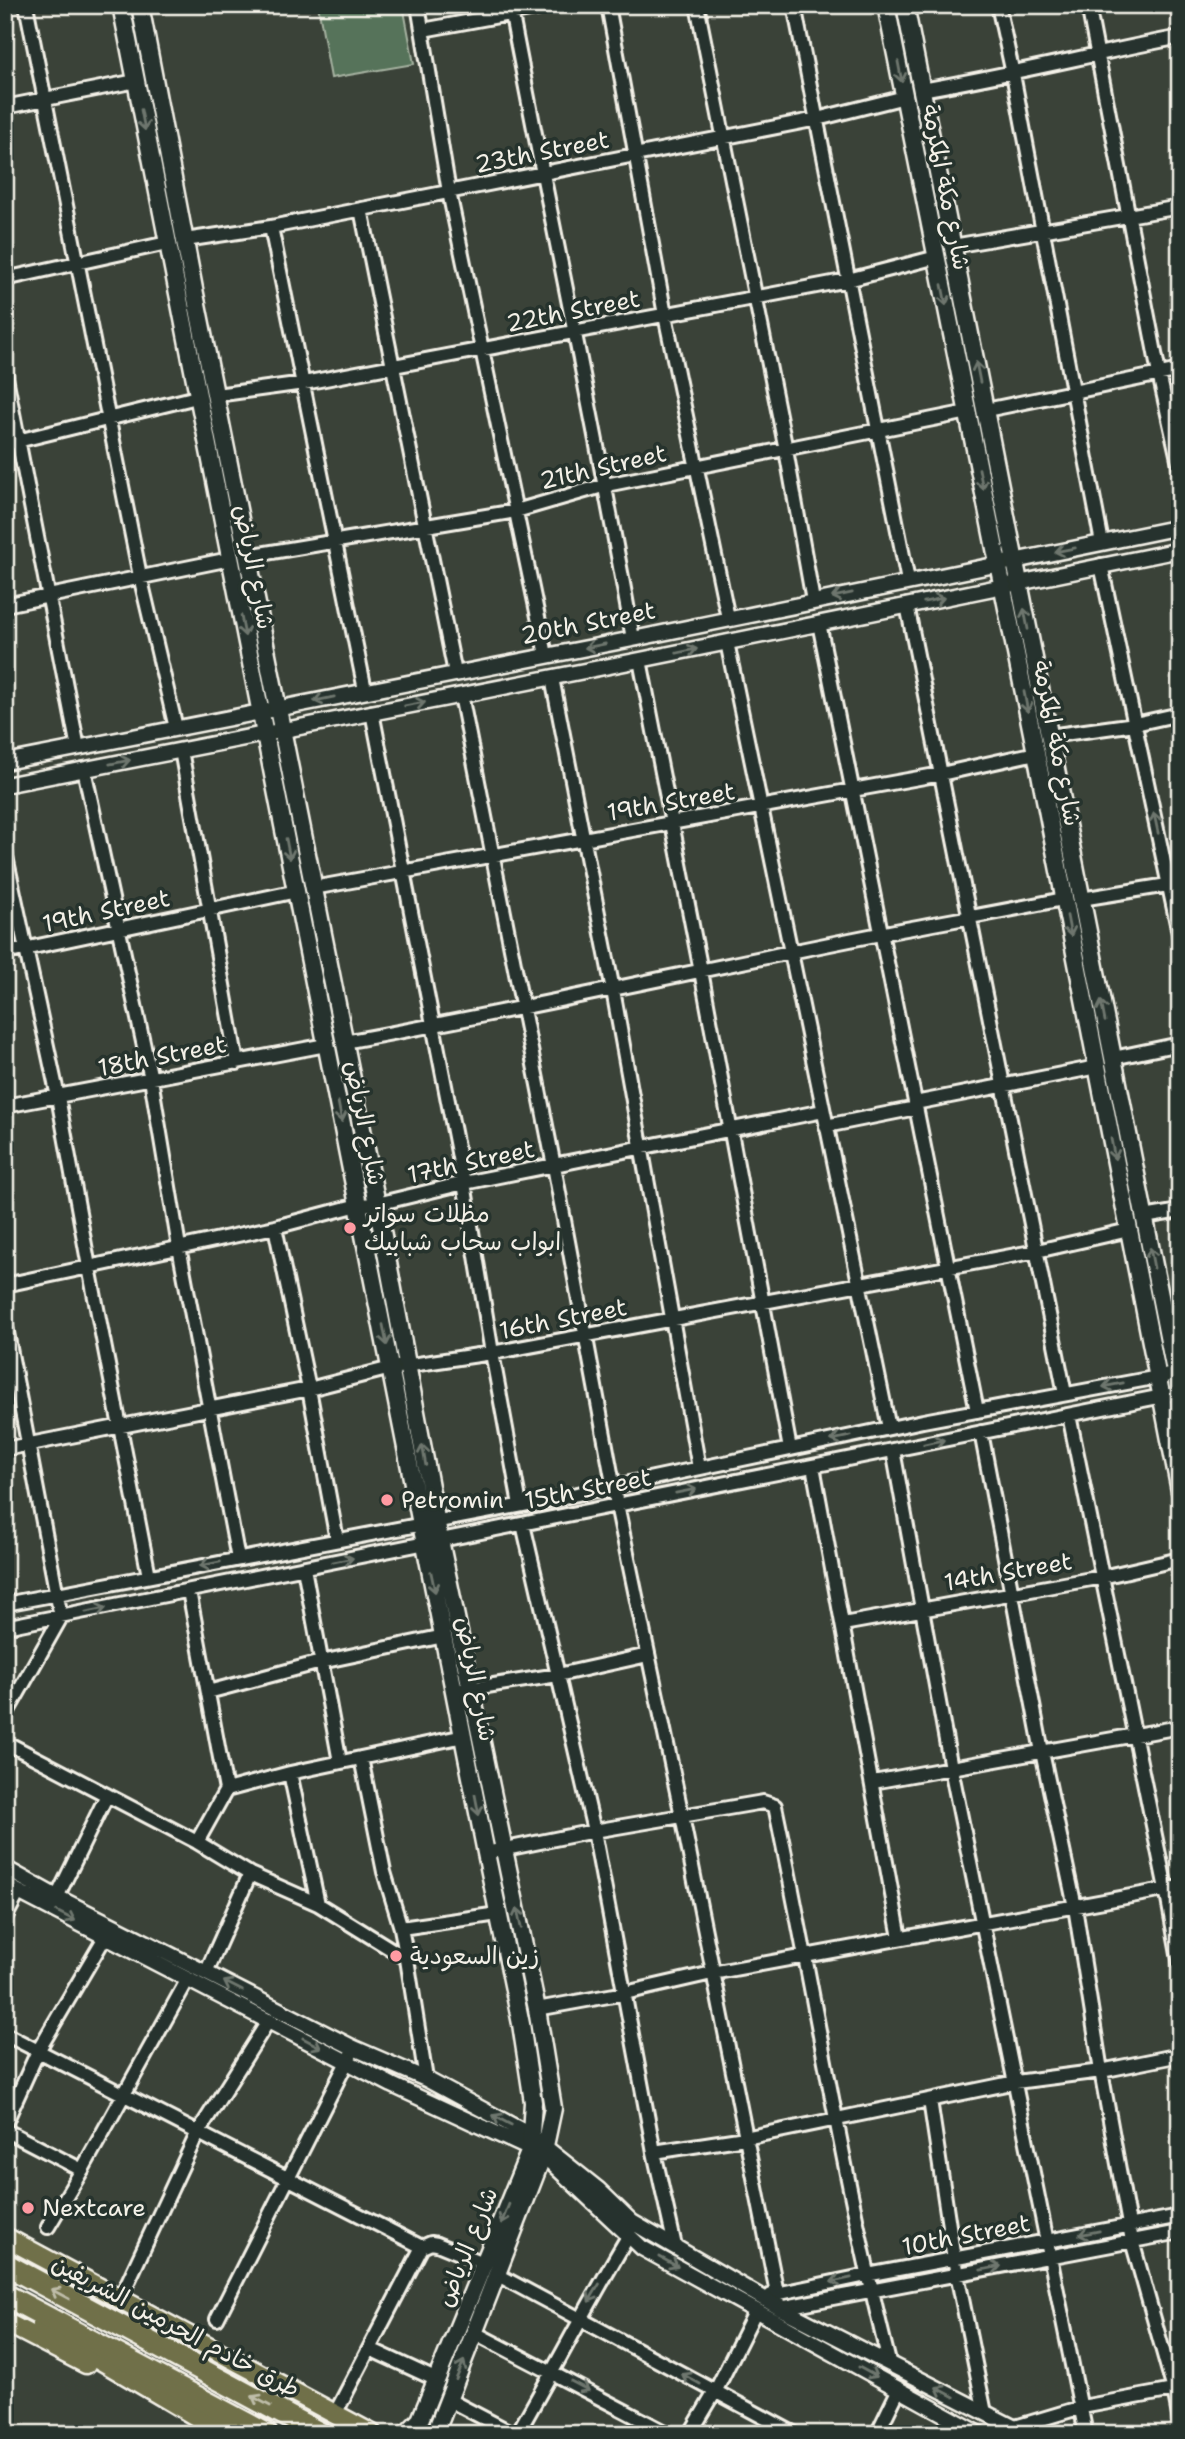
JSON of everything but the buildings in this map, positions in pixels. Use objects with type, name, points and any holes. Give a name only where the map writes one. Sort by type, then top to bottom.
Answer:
[{"type":"highway","name":"طرق خادم الحرمين الشريفين","points":[[5,2264],[321,2434]]},
{"type":"highway","points":[[5,2295],[266,2434]]},
{"type":"main road","name":"شارع الرياض","points":[[121,5],[391,1368],[433,1542],[464,1648],[537,2009],[553,2108],[492,2269],[475,2333],[435,2434]]},
{"type":"main road","name":"شارع الرياض","points":[[140,5],[408,1366],[428,1522]]},
{"type":"main road","name":"شارع مكة المكرمة","points":[[886,5],[968,412],[1006,561]]},
{"type":"main road","name":"شارع مكة المكرمة","points":[[905,5],[986,410],[1036,753],[1063,899],[1180,1491]]},
{"type":"main road","name":"شارع مكة المكرمة","points":[[1010,583],[1049,736],[1180,1395]]},
{"type":"main road","name":"شارع الرياض","points":[[433,1542],[444,1636],[485,1853],[522,2024],[537,2147]]},
{"type":"main road","points":[[5,2237],[372,2434]]},
{"type":"main road","points":[[5,2244],[120,2299]]},
{"type":"main road","name":"شارع الرياض","points":[[406,2434],[420,2420],[492,2269]]},
{"type":"main road","points":[[5,2304],[226,2434]]},
{"type":"main road","points":[[5,2322],[217,2434]]},
{"type":"street","points":[[26,5],[140,576],[176,728]]},
{"type":"street","points":[[418,5],[449,192],[545,655]]},
{"type":"street","points":[[423,30],[511,10],[557,5]]},
{"type":"street","points":[[608,5],[666,315],[728,618]]},
{"type":"street","points":[[698,5],[813,601]]},
{"type":"street","points":[[794,5],[908,581]]},
{"type":"street","points":[[998,5],[1102,543]]},
{"type":"street","points":[[1088,5],[1159,374],[1180,468]]},
{"type":"street","points":[[511,10],[606,485],[633,639]]},
{"type":"street","points":[[922,90],[1013,74],[1096,53],[1180,37]]},
{"type":"street","points":[[5,107],[136,81]]},
{"type":"street","name":"23th Street","points":[[185,240],[271,227],[817,119],[905,97]]},
{"type":"street","points":[[953,246],[1180,207]]},
{"type":"street","points":[[361,209],[455,673]]},
{"type":"street","points":[[271,227],[365,690]]},
{"type":"street","points":[[5,279],[167,243]]},
{"type":"street","name":"22th Street","points":[[215,395],[304,383],[756,298],[848,280],[937,257]]},
{"type":"street","points":[[986,410],[1180,370]]},
{"type":"street","points":[[5,372],[78,748]]},
{"type":"street","points":[[5,444],[197,397]]},
{"type":"street","name":"21th Street","points":[[248,556],[516,510],[606,485],[968,412]]},
{"type":"street","name":"20th Street","points":[[5,762],[633,639],[1180,527]]},
{"type":"street","name":"20th Street","points":[[5,785],[552,678],[1180,550]]},
{"type":"street","points":[[5,605],[230,559]]},
{"type":"street","points":[[1101,565],[1135,723],[1174,884],[1180,938]]},
{"type":"street","points":[[907,605],[972,918],[1065,1394]]},
{"type":"street","points":[[819,623],[977,1411]]},
{"type":"street","points":[[727,642],[889,1428]]},
{"type":"street","points":[[639,660],[701,971],[790,1449]]},
{"type":"street","points":[[552,678],[613,990],[699,1468]]},
{"type":"street","points":[[461,695],[554,1166],[613,1486],[779,2301]]},
{"type":"street","points":[[372,712],[464,1184],[520,1505]]},
{"type":"street","points":[[1049,736],[1180,714]]},
{"type":"street","points":[[181,750],[237,1063]]},
{"type":"street","name":"19th Street","points":[[313,888],[941,774],[1036,753]]},
{"type":"street","points":[[84,769],[150,1080],[237,1559]]},
{"type":"street","points":[[5,852],[58,1097],[149,1576]]},
{"type":"street","points":[[1081,899],[1174,884]]},
{"type":"street","name":"19th Street","points":[[5,953],[297,891]]},
{"type":"street","points":[[344,1042],[1063,899]]},
{"type":"street","points":[[1113,1058],[1180,1044]]},
{"type":"street","name":"18th Street","points":[[5,1106],[326,1045]]},
{"type":"street","points":[[826,1126],[1097,1067]]},
{"type":"street","name":"17th Street","points":[[5,1285],[275,1227],[358,1205],[377,1205],[464,1184],[823,1111]]},
{"type":"street","points":[[1144,1217],[1180,1211]]},
{"type":"street","points":[[275,1227],[337,1540]]},
{"type":"street","name":"16th Street","points":[[5,1449],[309,1389],[391,1368],[492,1353],[762,1303],[1037,1251],[1129,1230]]},
{"type":"street","points":[[5,1322],[61,1617],[5,1716]]},
{"type":"street","name":"15th Street","points":[[5,1604],[520,1505],[889,1428],[1177,1373]]},
{"type":"street","name":"15th Street","points":[[5,1628],[1161,1396],[1180,1395]]},
{"type":"street","points":[[1069,1415],[1134,1737],[1173,1888],[1180,1965]]},
{"type":"street","points":[[981,1432],[1042,1752],[1075,1907],[1132,2241],[1177,2390],[1180,2421]]},
{"type":"street","points":[[893,1450],[951,1768],[1086,2434]]},
{"type":"street","points":[[813,1466],[900,1938]]},
{"type":"street","points":[[523,1524],[594,1831],[654,2152],[675,2246]]},
{"type":"street","name":"14th Street","points":[[843,1624],[1102,1577],[1180,1559]]},
{"type":"street","points":[[304,1568],[341,1762]]},
{"type":"street","points":[[189,1591],[226,1790],[197,1842]]},
{"type":"street","points":[[208,1692],[321,1662],[444,1636]]},
{"type":"street","points":[[455,1690],[558,1675],[648,1655]]},
{"type":"street","points":[[873,1782],[1180,1727]]},
{"type":"street","points":[[226,1790],[290,1773],[464,1735]]},
{"type":"street","points":[[5,1742],[197,1842],[250,1874],[318,1904],[407,1959]]},
{"type":"street","points":[[361,1758],[384,1872],[401,1928],[426,2079]]},
{"type":"street","points":[[290,1773],[318,1904]]},
{"type":"street","points":[[57,1897],[107,1795]]},
{"type":"street","points":[[485,1853],[763,1802],[775,1806],[867,2275],[889,2362]]},
{"type":"street","points":[[5,1868],[206,1973],[351,2055],[426,2079],[537,2147],[599,2190],[632,2222],[675,2246],[758,2304],[980,2434]]},
{"type":"street","points":[[206,1973],[250,1874]]},
{"type":"street","points":[[5,1885],[270,2020],[351,2055],[537,2147],[642,2248],[758,2304],[779,2301],[1021,2430],[1082,2407],[1177,2390]]},
{"type":"street","points":[[537,2009],[712,1973],[1173,1888]]},
{"type":"street","points":[[5,1918],[19,1892]]},
{"type":"street","points":[[401,1928],[498,1914]]},
{"type":"street","points":[[5,2124],[38,2051],[105,1937]]},
{"type":"street","points":[[48,2227],[188,1979]]},
{"type":"street","points":[[120,2299],[197,2134],[270,2020]]},
{"type":"street","points":[[5,2034],[422,2247]]},
{"type":"street","points":[[217,2319],[351,2055]]},
{"type":"street","points":[[654,2152],[745,2138],[1016,2082],[1101,2071],[1180,2055]]},
{"type":"street","points":[[930,2100],[954,2259],[985,2413]]},
{"type":"street","points":[[5,2130],[82,2170]]},
{"type":"street","name":"10th Street","points":[[779,2301],[867,2275],[1180,2216]]},
{"type":"street","name":"10th Street","points":[[779,2301],[871,2291],[1180,2232]]},
{"type":"street","points":[[447,2399],[515,2434],[629,2235]]},
{"type":"street","points":[[335,2414],[422,2247],[430,2243],[492,2269],[795,2434]]},
{"type":"street","points":[[690,2434],[715,2392],[758,2304]]},
{"type":"street","points":[[475,2333],[669,2434]]},
{"type":"street","points":[[370,2349],[437,2380]]},
{"type":"street","points":[[877,2434],[899,2389]]},
{"type":"green space","points":[[318,5],[403,5],[414,64],[331,78]]},
{"type":"place","name":"مظلات سواتر ابواب سحاب شبابيك","points":[[350,1228]]},
{"type":"place","name":"Petromin","points":[[387,1500]]},
{"type":"place","name":"زين السعودية","points":[[396,1956]]},
{"type":"place","name":"Nextcare","points":[[28,2208]]}]
